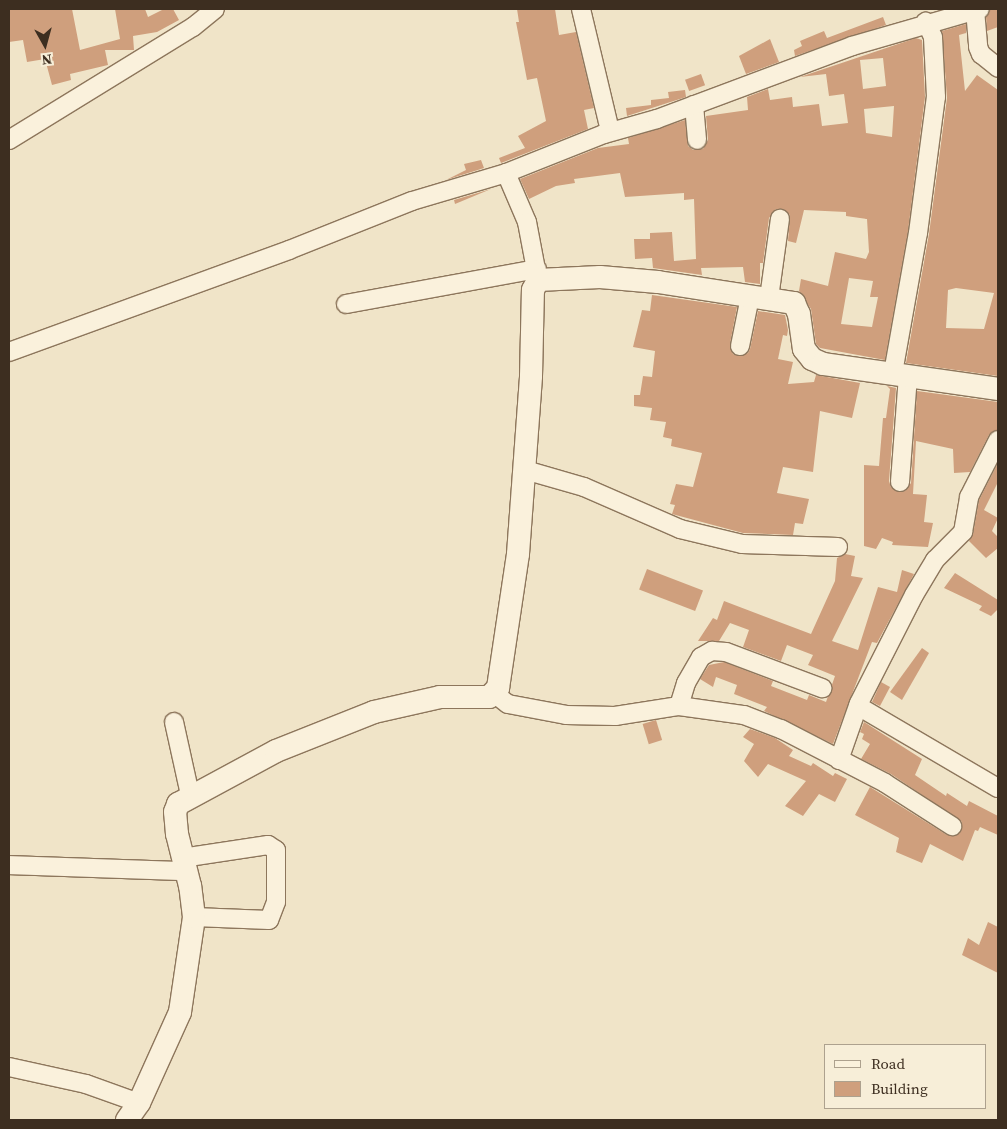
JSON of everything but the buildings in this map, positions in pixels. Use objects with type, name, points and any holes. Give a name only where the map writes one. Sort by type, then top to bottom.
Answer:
[{"type":"street","points":[[9,140],[193,27],[215,9]]},
{"type":"street","points":[[581,9],[610,131]]},
{"type":"street","points":[[9,352],[280,254],[412,201],[506,173],[610,131],[694,105],[926,22],[978,9],[978,47],[981,54],[998,68]]},
{"type":"street","points":[[900,482],[901,374],[936,97],[933,37],[926,22]]},
{"type":"street","points":[[694,105],[696,140]]},
{"type":"street","points":[[497,696],[518,554],[525,470],[533,290],[537,274],[527,222],[506,173]]},
{"type":"street","points":[[740,346],[759,298],[780,219]]},
{"type":"street","points":[[346,304],[537,274],[610,278],[713,289],[794,303],[799,314],[804,349],[812,359],[823,364],[998,389]]},
{"type":"street","points":[[840,760],[858,706],[914,595],[935,560],[963,532],[968,498],[998,440]]},
{"type":"street","points":[[525,470],[584,486],[680,529],[742,544],[838,547]]},
{"type":"street","points":[[672,707],[701,657],[712,651],[726,652],[822,688]]},
{"type":"street","points":[[9,1067],[86,1084],[133,1112],[178,1023],[194,917],[190,886],[183,865],[175,812],[178,804],[190,795],[276,751],[374,712],[433,698],[497,696],[522,707],[576,715],[615,716],[672,707],[717,709],[756,719],[840,760],[885,783],[952,826]]},
{"type":"street","points":[[858,706],[998,788]]},
{"type":"street","points":[[174,722],[190,795]]},
{"type":"street","points":[[9,865],[183,865],[268,845],[276,850],[276,902],[269,920],[194,917]]}]
